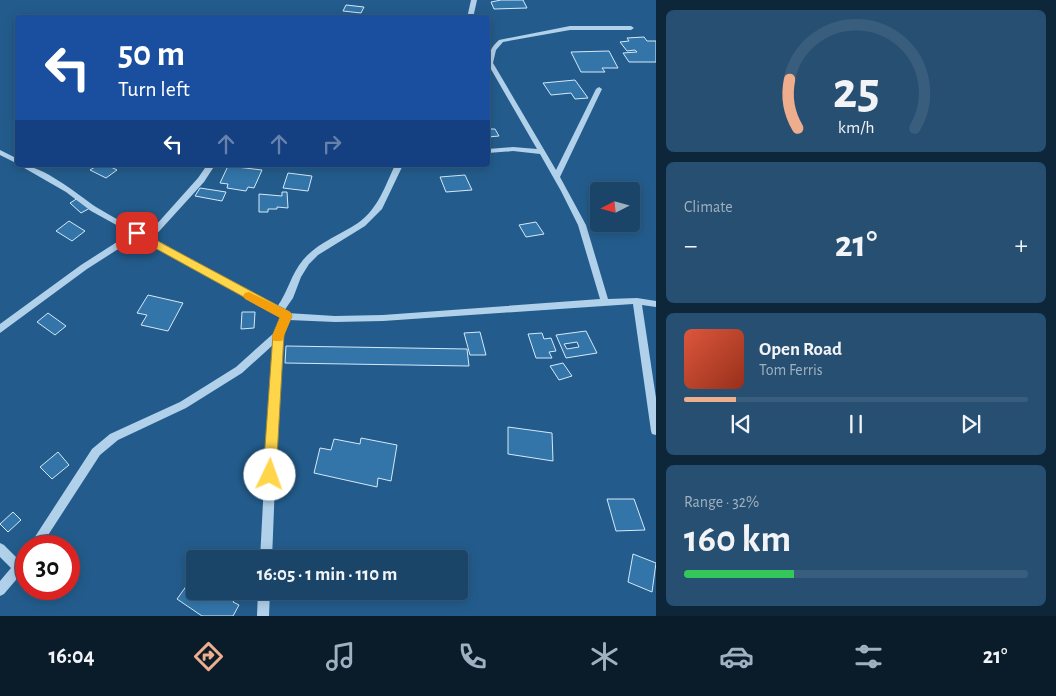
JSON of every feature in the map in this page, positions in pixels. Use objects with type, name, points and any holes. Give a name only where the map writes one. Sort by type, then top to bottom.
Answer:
[{"type":"street","points":[[471,15],[474,0]]},
{"type":"street","points":[[490,58],[495,45],[501,41],[570,28],[631,28]]},
{"type":"street","points":[[490,64],[557,176],[582,226],[605,302]]},
{"type":"street","points":[[557,176],[599,89]]},
{"type":"street","points":[[490,151],[512,148],[542,152]]},
{"type":"street","points":[[0,152],[15,160]]},
{"type":"street","points":[[27,167],[69,190],[94,209],[237,290],[282,313],[335,319],[383,318],[605,302],[637,301],[656,304]]},
{"type":"street","points":[[148,239],[201,180],[210,167]]},
{"type":"street","points":[[266,550],[272,408],[278,334],[282,313],[297,276],[306,262],[315,253],[362,224],[379,207],[398,167]]},
{"type":"street","points":[[0,329],[84,267],[137,233]]},
{"type":"street","points":[[637,301],[656,430]]},
{"type":"street","points":[[42,535],[96,452],[114,437],[184,405],[238,370],[278,334]]},
{"type":"street","points":[[0,549],[15,559]]},
{"type":"street","points":[[0,590],[15,574]]},
{"type":"street","points":[[263,616],[264,600]]},
{"type":"building","points":[[523,0],[527,8],[494,9],[491,2]]},
{"type":"building","points":[[346,5],[364,7],[361,13],[343,11]]},
{"type":"building","points":[[644,37],[647,41],[656,41],[656,62],[629,62],[623,53],[637,52],[635,50],[627,51],[620,42],[629,41],[627,38]]},
{"type":"building","points":[[609,51],[618,68],[602,68],[605,72],[581,72],[571,52]]},
{"type":"building","points":[[575,80],[588,98],[575,99],[571,93],[551,95],[543,83]]},
{"type":"building","points":[[490,129],[495,129],[499,136],[490,137]]},
{"type":"building","points":[[95,167],[111,167],[117,170],[106,178],[90,170]]},
{"type":"building","points":[[228,167],[262,170],[254,188],[248,187],[246,191],[227,188],[228,184],[220,183]]},
{"type":"building","points":[[288,173],[312,176],[308,191],[283,188]]},
{"type":"building","points":[[465,175],[472,190],[446,192],[440,177]]},
{"type":"building","points":[[200,188],[226,192],[222,201],[195,196]]},
{"type":"building","points":[[282,192],[287,192],[288,208],[277,207],[277,209],[268,209],[268,212],[259,212],[259,194],[282,196]]},
{"type":"building","points":[[78,198],[90,208],[81,213],[70,203]]},
{"type":"building","points":[[69,221],[85,231],[72,241],[56,231]]},
{"type":"building","points":[[536,222],[544,234],[526,237],[519,225]]},
{"type":"building","points":[[148,295],[183,303],[168,331],[141,325],[147,315],[137,313]]},
{"type":"building","points":[[242,312],[255,312],[254,328],[241,329]]},
{"type":"building","points":[[48,313],[66,326],[55,335],[37,322]]},
{"type":"building","points":[[586,331],[597,353],[566,358],[556,335]],"holes":[[[577,342],[579,347],[567,349],[564,344]]]},
{"type":"building","points":[[480,332],[486,355],[470,355],[464,333]]},
{"type":"building","points":[[542,333],[544,339],[551,338],[556,351],[549,352],[552,358],[536,358],[528,334]]},
{"type":"building","points":[[286,346],[467,349],[469,366],[285,363]]},
{"type":"building","points":[[563,363],[572,376],[559,380],[550,366]]},
{"type":"building","points":[[508,427],[552,433],[553,461],[508,454]]},
{"type":"building","points":[[361,438],[397,445],[391,481],[378,478],[377,487],[314,473],[320,448],[331,450],[334,439],[360,444]]},
{"type":"building","points":[[58,452],[69,465],[52,479],[40,467]]},
{"type":"building","points":[[607,499],[634,499],[645,530],[616,531]]},
{"type":"building","points":[[13,512],[21,520],[8,532],[0,524]]},
{"type":"building","points":[[633,554],[656,563],[652,592],[628,582]]},
{"type":"building","points":[[186,586],[186,600],[234,600],[233,602],[239,605],[233,616],[202,616],[177,599]]},
{"type":"slow traffic","points":[[249,296],[286,316],[278,338]]},
{"type":"route","points":[[137,233],[286,316],[278,334],[272,408],[270,475]]}]
